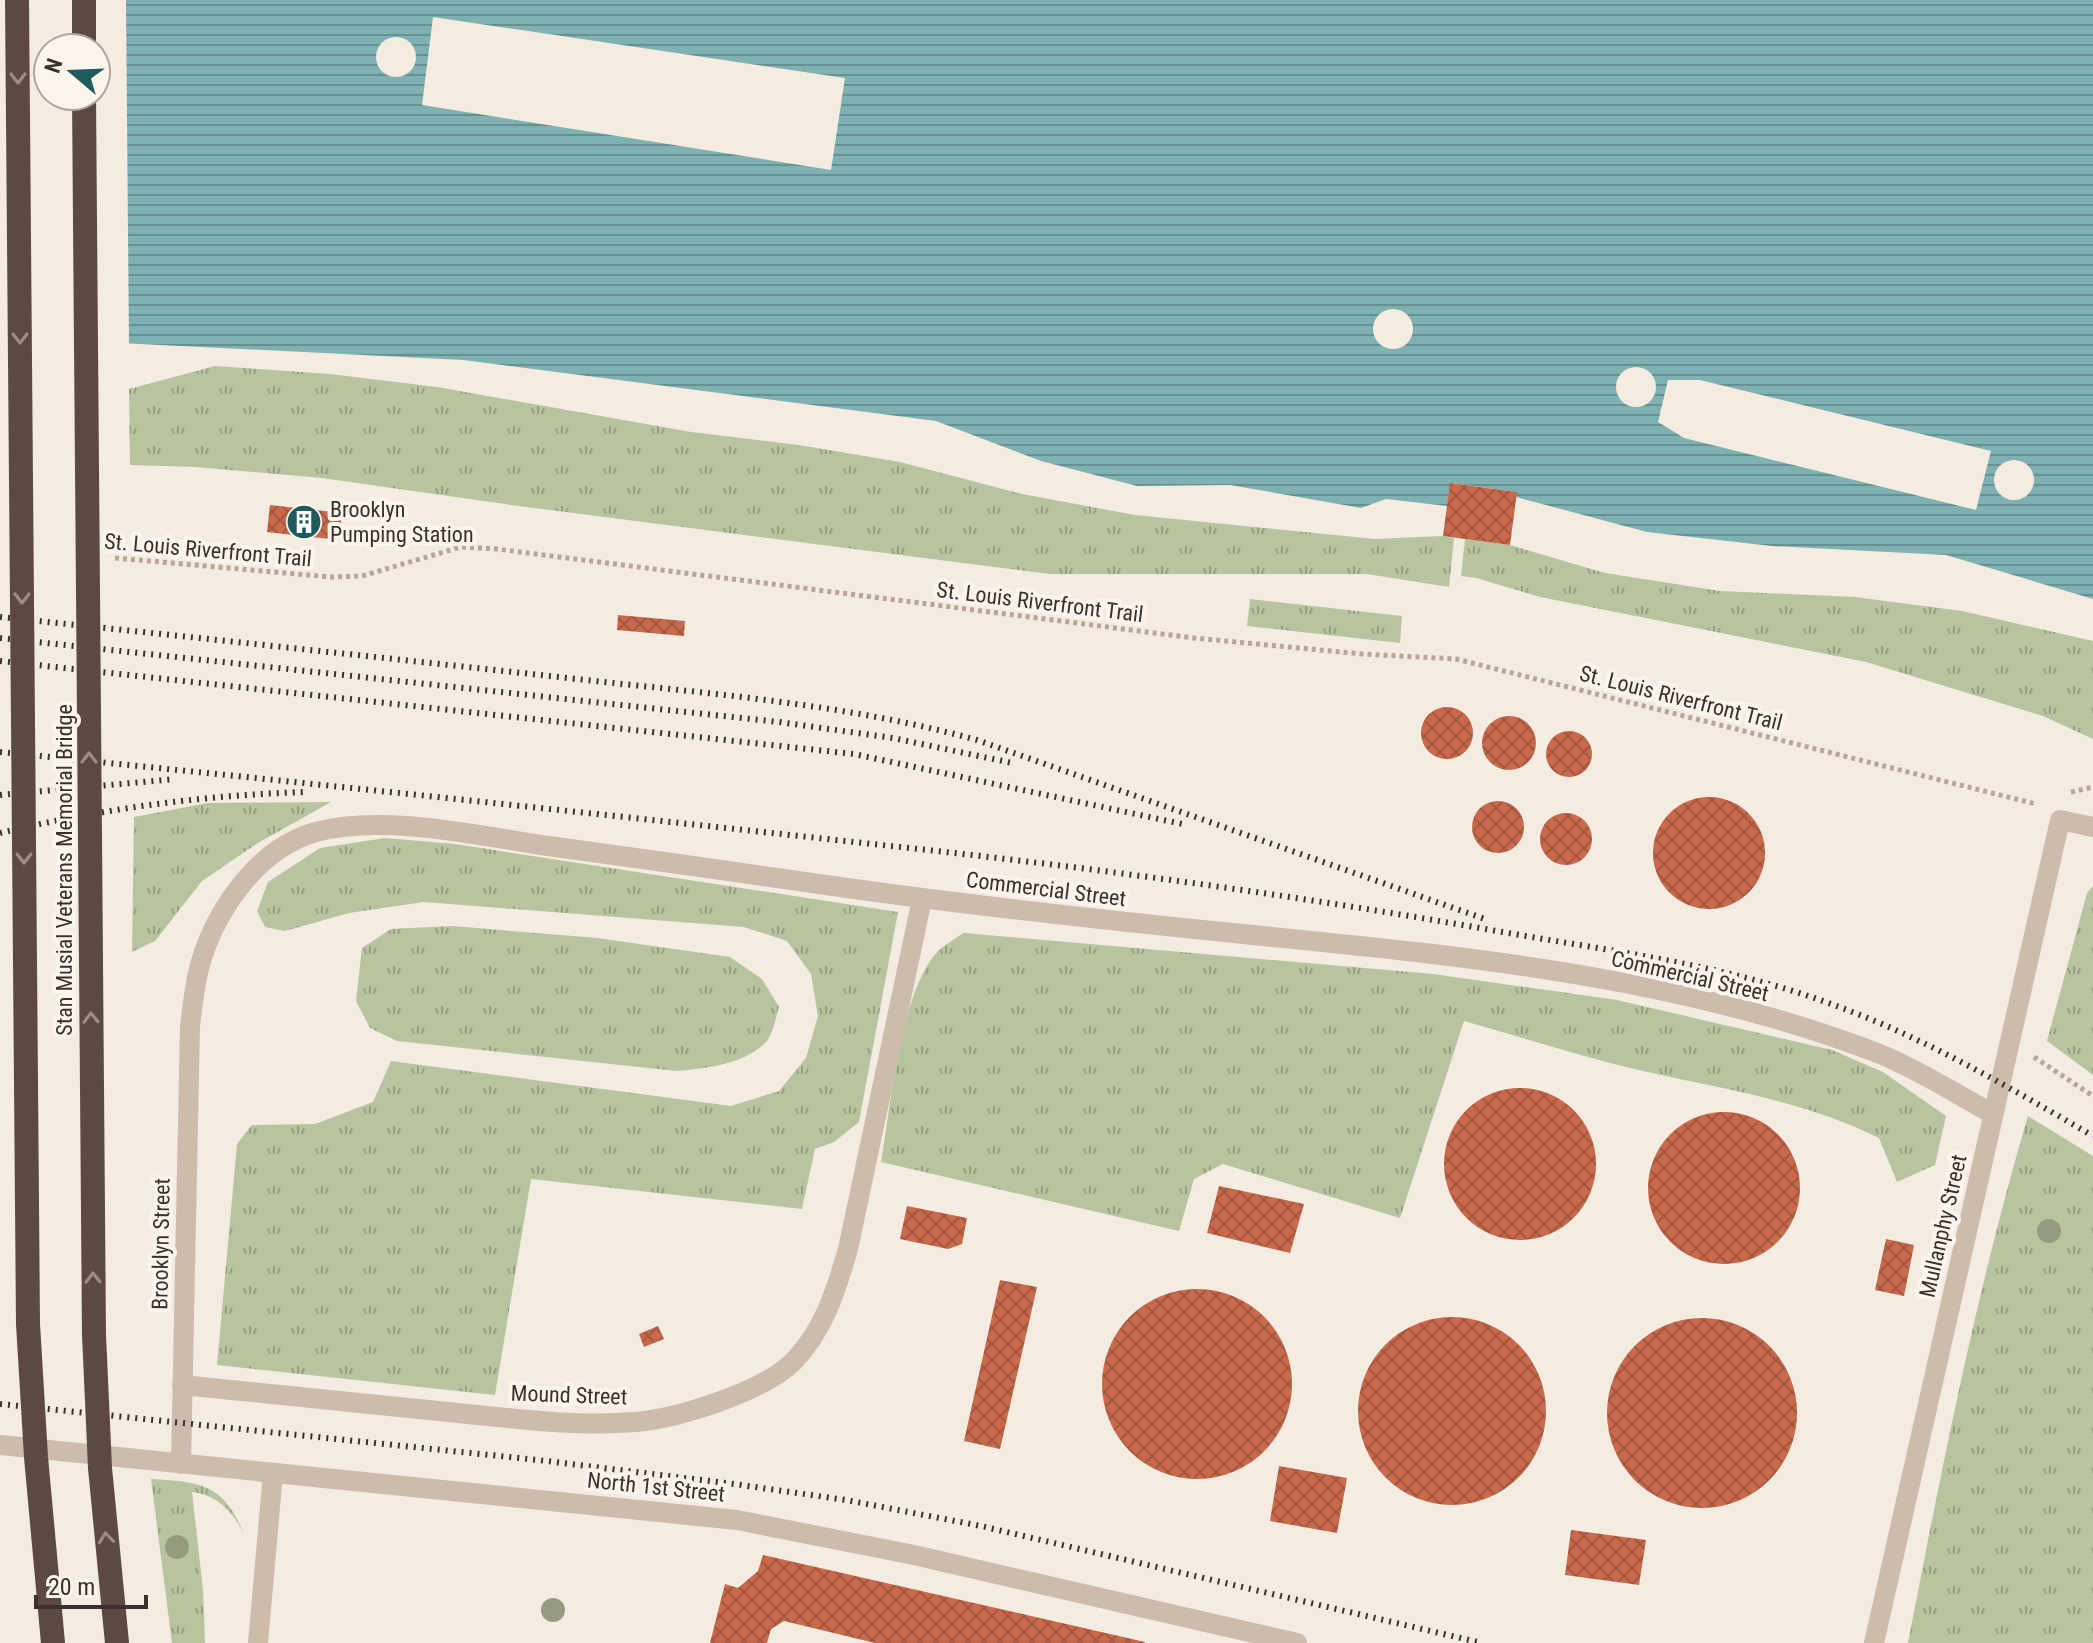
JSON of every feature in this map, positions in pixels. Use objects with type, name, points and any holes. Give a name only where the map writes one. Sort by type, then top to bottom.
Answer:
[{"type":"highway","name":"Stan Musial Veterans Memorial Bridge","points":[[17,0],[28,1324],[36,1457],[53,1643]]},
{"type":"highway","points":[[84,0],[84,32]]},
{"type":"highway","name":"Stan Musial Veterans Memorial Bridge","points":[[84,112],[94,1335],[100,1468],[117,1643]]},
{"type":"street","points":[[2060,820],[2093,827]]},
{"type":"street","name":"Mullanphy Street","points":[[1874,1643],[2060,820]]},
{"type":"street","name":"Commercial Street","points":[[190,1026],[198,972],[219,918],[245,878],[276,850],[313,833],[350,826],[449,831],[922,899],[1084,919],[1377,947],[1635,986],[1733,1008],[1822,1033],[1886,1057],[1993,1114]]},
{"type":"street","name":"Mound Street","points":[[182,1385],[484,1415],[589,1423],[637,1422],[678,1415],[710,1405],[760,1383],[791,1364],[817,1333],[834,1297],[848,1249],[922,899]]},
{"type":"street","name":"Brooklyn Street","points":[[181,1464],[190,1026]]},
{"type":"street","name":"North 1st Street","points":[[0,1445],[737,1520],[914,1555],[1297,1643]]},
{"type":"street","points":[[258,1643],[273,1473]]},
{"type":"path","name":"St. Louis Riverfront Trail","points":[[109,558],[331,577],[362,576],[461,547],[497,549],[1194,638],[1362,654],[1456,659],[2038,805],[2060,820]]},
{"type":"path","points":[[2010,1041],[2093,1096]]},
{"type":"green space","points":[[215,366],[330,374],[437,387],[691,432],[799,445],[900,462],[1022,494],[1135,515],[1375,539],[1443,536],[1454,538],[1449,587],[1367,574],[1050,574],[322,478],[196,467],[130,465],[129,389]]},
{"type":"green space","points":[[1465,539],[1510,545],[1605,573],[1720,591],[1855,597],[1962,611],[2093,641],[2093,739],[2043,716],[1866,662],[1540,597],[1461,576]]},
{"type":"green space","points":[[1250,599],[1402,616],[1400,643],[1247,626]]},
{"type":"green space","points":[[331,802],[258,843],[202,881],[155,941],[132,952],[134,817],[208,803]]},
{"type":"green space","points":[[385,838],[455,844],[898,912],[859,1122],[834,1142],[815,1149],[802,1209],[531,1179],[495,1395],[217,1365],[237,1144],[252,1125],[315,1124],[373,1102],[391,1061],[731,1106],[779,1091],[806,1058],[818,1016],[811,974],[787,941],[744,927],[424,902],[349,913],[285,931],[265,927],[257,911],[268,882],[320,848]]},
{"type":"green space","points":[[2093,886],[2093,1075],[2047,1041],[2087,893]]},
{"type":"green space","points":[[452,926],[597,938],[730,957],[762,979],[779,1007],[771,1035],[747,1056],[724,1064],[677,1071],[397,1041],[370,1028],[356,1001],[362,948],[391,929]]},
{"type":"green space","points":[[963,933],[1433,974],[1617,1000],[1832,1050],[1883,1072],[1946,1116],[1935,1165],[1897,1182],[1879,1138],[1822,1114],[1763,1097],[1621,1066],[1464,1021],[1400,1218],[1223,1164],[1194,1179],[1179,1231],[881,1162],[899,1051],[914,994],[924,970],[937,952]]},
{"type":"green space","points":[[2028,1116],[2093,1156],[2093,1643],[1908,1643],[1947,1444],[1977,1312]]},
{"type":"green space","points":[[151,1479],[184,1482],[209,1489],[228,1505],[244,1534],[224,1506],[210,1497],[192,1492],[203,1590],[205,1643],[172,1643]]},
{"type":"water","points":[[0,0],[2093,0],[2093,599],[1946,555],[1772,546],[1647,532],[1516,497],[1517,492],[1451,483],[1447,506],[1386,499],[1361,508],[1230,485],[1137,486],[1041,461],[936,421],[463,360],[0,337]]},
{"type":"pier","points":[[0,0],[126,0],[129,345],[0,341]]},
{"type":"pier","points":[[433,17],[845,78],[831,170],[422,105]]},
{"type":"pier","points":[[396,37],[410,43],[416,57],[410,71],[396,77],[382,71],[376,57],[382,43]]},
{"type":"pier","points":[[1393,309],[1407,315],[1413,329],[1407,343],[1393,349],[1379,343],[1373,329],[1379,315]]},
{"type":"pier","points":[[1636,367],[1650,373],[1656,387],[1650,401],[1636,407],[1622,401],[1616,387],[1622,373]]},
{"type":"pier","points":[[1668,380],[1700,380],[1991,451],[1976,510],[1684,438],[1658,422]]},
{"type":"pier","points":[[2014,460],[2028,466],[2034,480],[2028,494],[2014,500],[2000,494],[1994,480],[2000,466]]},
{"type":"building","points":[[1450,483],[1517,492],[1510,545],[1443,536]]},
{"type":"building","name":"Brooklyn Pumping Station","points":[[270,505],[342,513],[339,540],[267,532]]},
{"type":"building","points":[[618,615],[685,621],[684,636],[617,630]]},
{"type":"building","points":[[1447,707],[1466,714],[1473,733],[1466,752],[1447,759],[1428,752],[1421,733],[1428,714]]},
{"type":"building","points":[[1509,716],[1528,724],[1536,743],[1528,762],[1509,770],[1490,762],[1482,743],[1490,724]]},
{"type":"building","points":[[1569,731],[1586,737],[1592,754],[1586,771],[1569,777],[1552,771],[1546,754],[1552,737]]},
{"type":"building","points":[[1709,797],[1730,801],[1749,813],[1761,832],[1765,853],[1761,874],[1749,893],[1730,905],[1709,909],[1688,905],[1669,893],[1657,874],[1653,853],[1657,832],[1669,813],[1688,801]]},
{"type":"building","points":[[1498,801],[1516,809],[1524,827],[1516,845],[1498,853],[1480,845],[1472,827],[1480,809]]},
{"type":"building","points":[[1566,813],[1584,821],[1592,839],[1584,857],[1566,865],[1548,857],[1540,839],[1548,821]]},
{"type":"building","points":[[1520,1088],[1549,1093],[1574,1110],[1591,1135],[1596,1164],[1591,1193],[1574,1218],[1549,1235],[1520,1240],[1491,1235],[1466,1218],[1449,1193],[1444,1164],[1449,1135],[1466,1110],[1491,1093]]},
{"type":"building","points":[[1724,1112],[1753,1117],[1778,1134],[1795,1159],[1800,1188],[1795,1217],[1778,1242],[1753,1259],[1724,1264],[1695,1259],[1670,1242],[1653,1217],[1648,1188],[1653,1159],[1670,1134],[1695,1117]]},
{"type":"building","points":[[1219,1186],[1304,1204],[1290,1253],[1207,1233]]},
{"type":"building","points":[[907,1206],[967,1218],[962,1244],[948,1249],[900,1239]]},
{"type":"building","points":[[1886,1239],[1914,1245],[1904,1296],[1875,1290]]},
{"type":"building","points":[[1000,1280],[1037,1287],[1000,1449],[964,1441]]},
{"type":"building","points":[[1197,1289],[1233,1297],[1250,1305],[1264,1317],[1276,1331],[1284,1348],[1292,1384],[1284,1420],[1276,1437],[1264,1451],[1250,1463],[1233,1471],[1197,1479],[1161,1471],[1144,1463],[1130,1451],[1118,1437],[1110,1420],[1102,1384],[1110,1348],[1118,1331],[1130,1317],[1144,1305],[1161,1297]]},
{"type":"building","points":[[1452,1317],[1470,1318],[1488,1324],[1519,1344],[1539,1375],[1545,1393],[1545,1429],[1539,1447],[1519,1478],[1488,1498],[1470,1504],[1452,1505],[1434,1504],[1416,1498],[1385,1478],[1365,1447],[1359,1429],[1358,1411],[1359,1393],[1365,1375],[1385,1344],[1416,1324],[1434,1318]]},
{"type":"building","points":[[1702,1318],[1738,1326],[1755,1334],[1769,1346],[1781,1360],[1789,1377],[1797,1413],[1789,1449],[1781,1466],[1769,1480],[1755,1492],[1738,1500],[1702,1508],[1666,1500],[1649,1492],[1635,1480],[1623,1466],[1615,1449],[1607,1413],[1615,1377],[1623,1360],[1635,1346],[1649,1334],[1666,1326]]},
{"type":"building","points":[[658,1326],[664,1339],[644,1347],[639,1334]]},
{"type":"building","points":[[1279,1466],[1347,1478],[1337,1533],[1270,1521]]},
{"type":"building","points":[[1571,1530],[1646,1540],[1639,1585],[1565,1575]]},
{"type":"building","points":[[763,1555],[1145,1643],[875,1643],[784,1621],[771,1629],[767,1643],[710,1643],[725,1584],[738,1588],[758,1571]]},
{"type":"railway","points":[[0,617],[728,695],[878,717],[977,740],[1485,919]]},
{"type":"railway","points":[[0,638],[779,722],[893,738],[1012,763]]},
{"type":"railway","points":[[0,661],[854,754],[1187,825]]},
{"type":"railway","points":[[0,752],[1053,865],[1281,896],[1632,954],[1754,980],[1868,1018],[1966,1064],[2093,1136]]},
{"type":"railway","points":[[0,795],[175,779]]},
{"type":"railway","points":[[0,833],[152,805],[229,796],[306,792]]},
{"type":"railway","points":[[0,1404],[538,1460],[846,1500],[981,1526],[1482,1643]]},
{"type":"place","name":"Brooklyn Pumping Station","points":[[304,522]]}]
